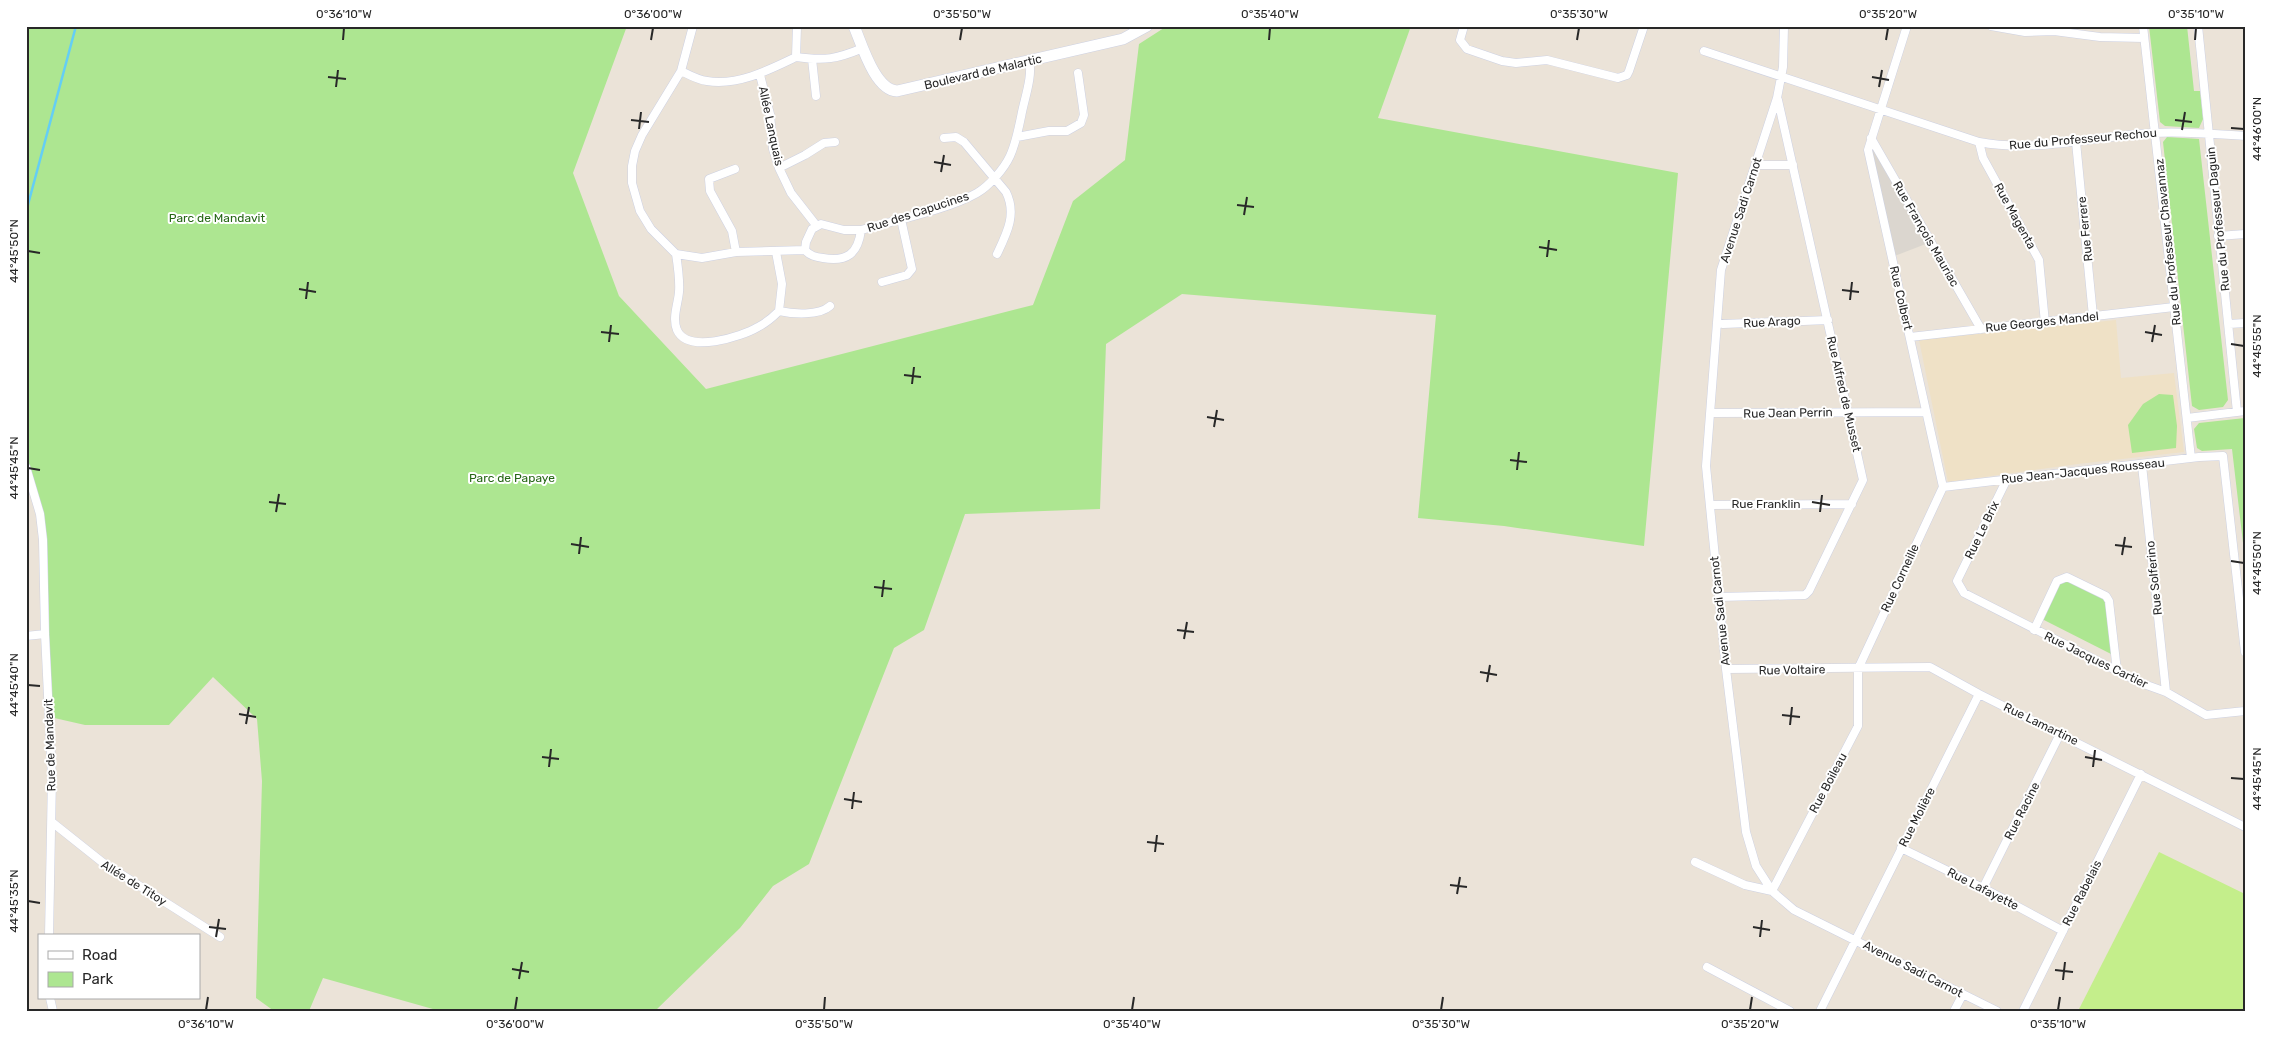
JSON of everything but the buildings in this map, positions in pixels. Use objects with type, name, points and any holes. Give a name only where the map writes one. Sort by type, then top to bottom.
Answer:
[{"type":"street","points":[[693,26],[682,71],[642,135],[632,166],[632,183],[640,211],[651,230],[676,254],[702,258],[736,252],[805,250],[812,256],[846,258],[858,245],[861,230],[844,230],[821,224],[812,228],[805,250]]},
{"type":"street","points":[[796,57],[797,26]]},
{"type":"street","name":"Boulevard de Malartic","points":[[854,26],[879,81],[891,90],[905,91],[1123,39],[1147,26]]},
{"type":"street","points":[[1464,26],[1460,40],[1467,50],[1508,62],[1547,60],[1618,78],[1626,76],[1629,71],[1644,26]]},
{"type":"street","name":"Avenue Sadi Carnot","points":[[1784,26],[1782,78],[1777,98],[1721,270],[1706,466],[1726,669],[1746,832],[1756,866],[1772,891],[1794,910],[1997,1011]]},
{"type":"street","name":"Rue Colbert","points":[[1907,26],[1868,150],[1943,487]]},
{"type":"street","points":[[1991,26],[2025,32],[2054,29],[2100,37],[2144,38]]},
{"type":"street","name":"Rue du Professeur Chavannaz","points":[[2143,26],[2192,458]]},
{"type":"street","name":"Rue du Professeur Daguin","points":[[2198,26],[2210,134],[2218,236],[2241,412]]},
{"type":"street","points":[[682,71],[708,82],[760,75],[796,57],[835,59],[863,48]]},
{"type":"street","name":"Rue du Professeur Rechou","points":[[1704,51],[1979,142],[2000,146],[2076,142],[2156,132],[2245,136]]},
{"type":"street","points":[[812,59],[816,96]]},
{"type":"street","name":"Rue des Capucines","points":[[861,230],[952,203],[978,192],[994,177],[1010,156],[1017,137],[1030,65],[1029,60]]},
{"type":"street","points":[[1017,137],[1049,131],[1067,131],[1081,123],[1084,115],[1078,74]]},
{"type":"street","name":"Allée Lanquais","points":[[760,75],[770,114],[773,148],[779,168],[791,193],[816,226]]},
{"type":"street","name":"Rue Alfred de Musset","points":[[1719,598],[1806,595],[1863,480],[1777,98]]},
{"type":"street","points":[[944,138],[956,137],[964,142],[1006,192],[1010,200],[1010,225],[997,254]]},
{"type":"street","name":"Rue François Mauriac","points":[[1871,138],[1981,329]]},
{"type":"street","points":[[779,168],[824,143],[835,142]]},
{"type":"street","name":"Rue Magenta","points":[[1979,142],[1983,158],[2039,260],[2045,322]]},
{"type":"street","name":"Rue Ferrere","points":[[2076,142],[2093,316]]},
{"type":"street","points":[[1755,165],[1792,165]]},
{"type":"street","points":[[735,169],[708,179],[710,191],[732,231],[736,252]]},
{"type":"street","points":[[882,282],[907,275],[912,269],[901,218]]},
{"type":"street","points":[[2218,236],[2245,234]]},
{"type":"street","points":[[676,254],[679,292],[675,317],[678,332],[683,337],[697,342],[720,340],[759,327],[779,311],[782,284],[776,252]]},
{"type":"street","points":[[779,311],[825,311],[830,306]]},
{"type":"street","name":"Rue Georges Mandel","points":[[1910,337],[2174,307]]},
{"type":"street","name":"Rue Arago","points":[[1717,322],[1723,324],[1828,320]]},
{"type":"street","points":[[2229,324],[2245,323]]},
{"type":"street","name":"Rue Jean Perrin","points":[[1710,413],[1926,412]]},
{"type":"street","points":[[2187,418],[2241,412]]},
{"type":"street","name":"Rue Jean-Jacques Rousseau","points":[[1943,487],[2223,456],[2245,652]]},
{"type":"street","name":"Rue Solferino","points":[[2142,465],[2166,692]]},
{"type":"street","name":"Rue de Mandavit","points":[[26,468],[42,526],[45,634],[52,751],[49,934]]},
{"type":"street","name":"Rue Le Brix","points":[[1957,581],[2007,479]]},
{"type":"street","name":"Rue Corneille","points":[[1858,669],[1943,487]]},
{"type":"street","name":"Rue Franklin","points":[[1710,505],[1852,504]]},
{"type":"street","points":[[2034,630],[2057,581],[2061,578],[2066,577],[2106,596],[2109,600],[2117,671]]},
{"type":"street","name":"Rue Jacques Cartier","points":[[1957,581],[1964,594],[2117,671],[2166,692],[2206,715],[2245,711]]},
{"type":"street","points":[[26,636],[45,634]]},
{"type":"street","name":"Rue Lamartine","points":[[1858,669],[1930,667],[1979,694],[2245,827]]},
{"type":"street","name":"Rue Voltaire","points":[[1726,669],[1858,669]]},
{"type":"street","name":"Rue Boileau","points":[[1772,891],[1858,726],[1858,669]]},
{"type":"street","name":"Rue Molière","points":[[1820,1011],[1979,694]]},
{"type":"street","name":"Rue Racine","points":[[1983,888],[2060,734]]},
{"type":"street","name":"Rue Rabelais","points":[[2023,1011],[2141,774]]},
{"type":"street","name":"Allée de Titoy","points":[[52,823],[102,862],[220,936]]},
{"type":"street","name":"Rue Lafayette","points":[[1901,848],[1983,888],[2063,931]]},
{"type":"street","points":[[1695,862],[1745,885],[1772,891]]},
{"type":"street","points":[[1707,967],[1790,1011]]},
{"type":"street","points":[[1954,1011],[1963,994]]},
{"type":"shaded area","points":[[1871,138],[1931,242],[1892,257],[1868,150]]},
{"type":"shaded area","points":[[2116,320],[2121,378],[2174,373],[2184,452],[1948,482],[1919,340]]},
{"type":"green space","name":"Parc de Papaye","points":[[26,26],[627,26],[573,173],[619,296],[706,389],[1033,305],[1073,201],[1125,160],[1139,44],[1167,26],[1411,26],[1378,118],[1678,173],[1644,546],[1504,526],[1418,518],[1436,315],[1182,294],[1106,344],[1100,509],[965,514],[924,630],[894,648],[809,864],[773,886],[740,928],[655,1011],[440,1011],[323,978],[309,1011],[274,1011],[256,998],[262,781],[257,719],[213,677],[169,725],[85,725],[50,717],[42,526],[26,479]]},
{"type":"green space","points":[[2149,26],[2187,26],[2194,91],[2200,91],[2203,119],[2199,128],[2165,126],[2160,122]]},
{"type":"green space","points":[[2167,137],[2199,139],[2228,400],[2223,407],[2199,410],[2192,406],[2163,142]]},
{"type":"green space","points":[[2159,394],[2173,395],[2177,426],[2176,448],[2132,453],[2128,425],[2143,404]]},
{"type":"green space","points":[[2245,418],[2245,560],[2232,449],[2202,451],[2197,448],[2194,429],[2199,423]]},
{"type":"green space","points":[[2065,579],[2106,599],[2113,655],[2042,619],[2061,581]]},
{"type":"green space","points":[[2159,852],[2245,894],[2245,1011],[2078,1011]]},
{"type":"waterway","points":[[26,212],[76,26]]},
{"type":"park label","name":"Parc de Mandavit","points":[[217,218]]}]
